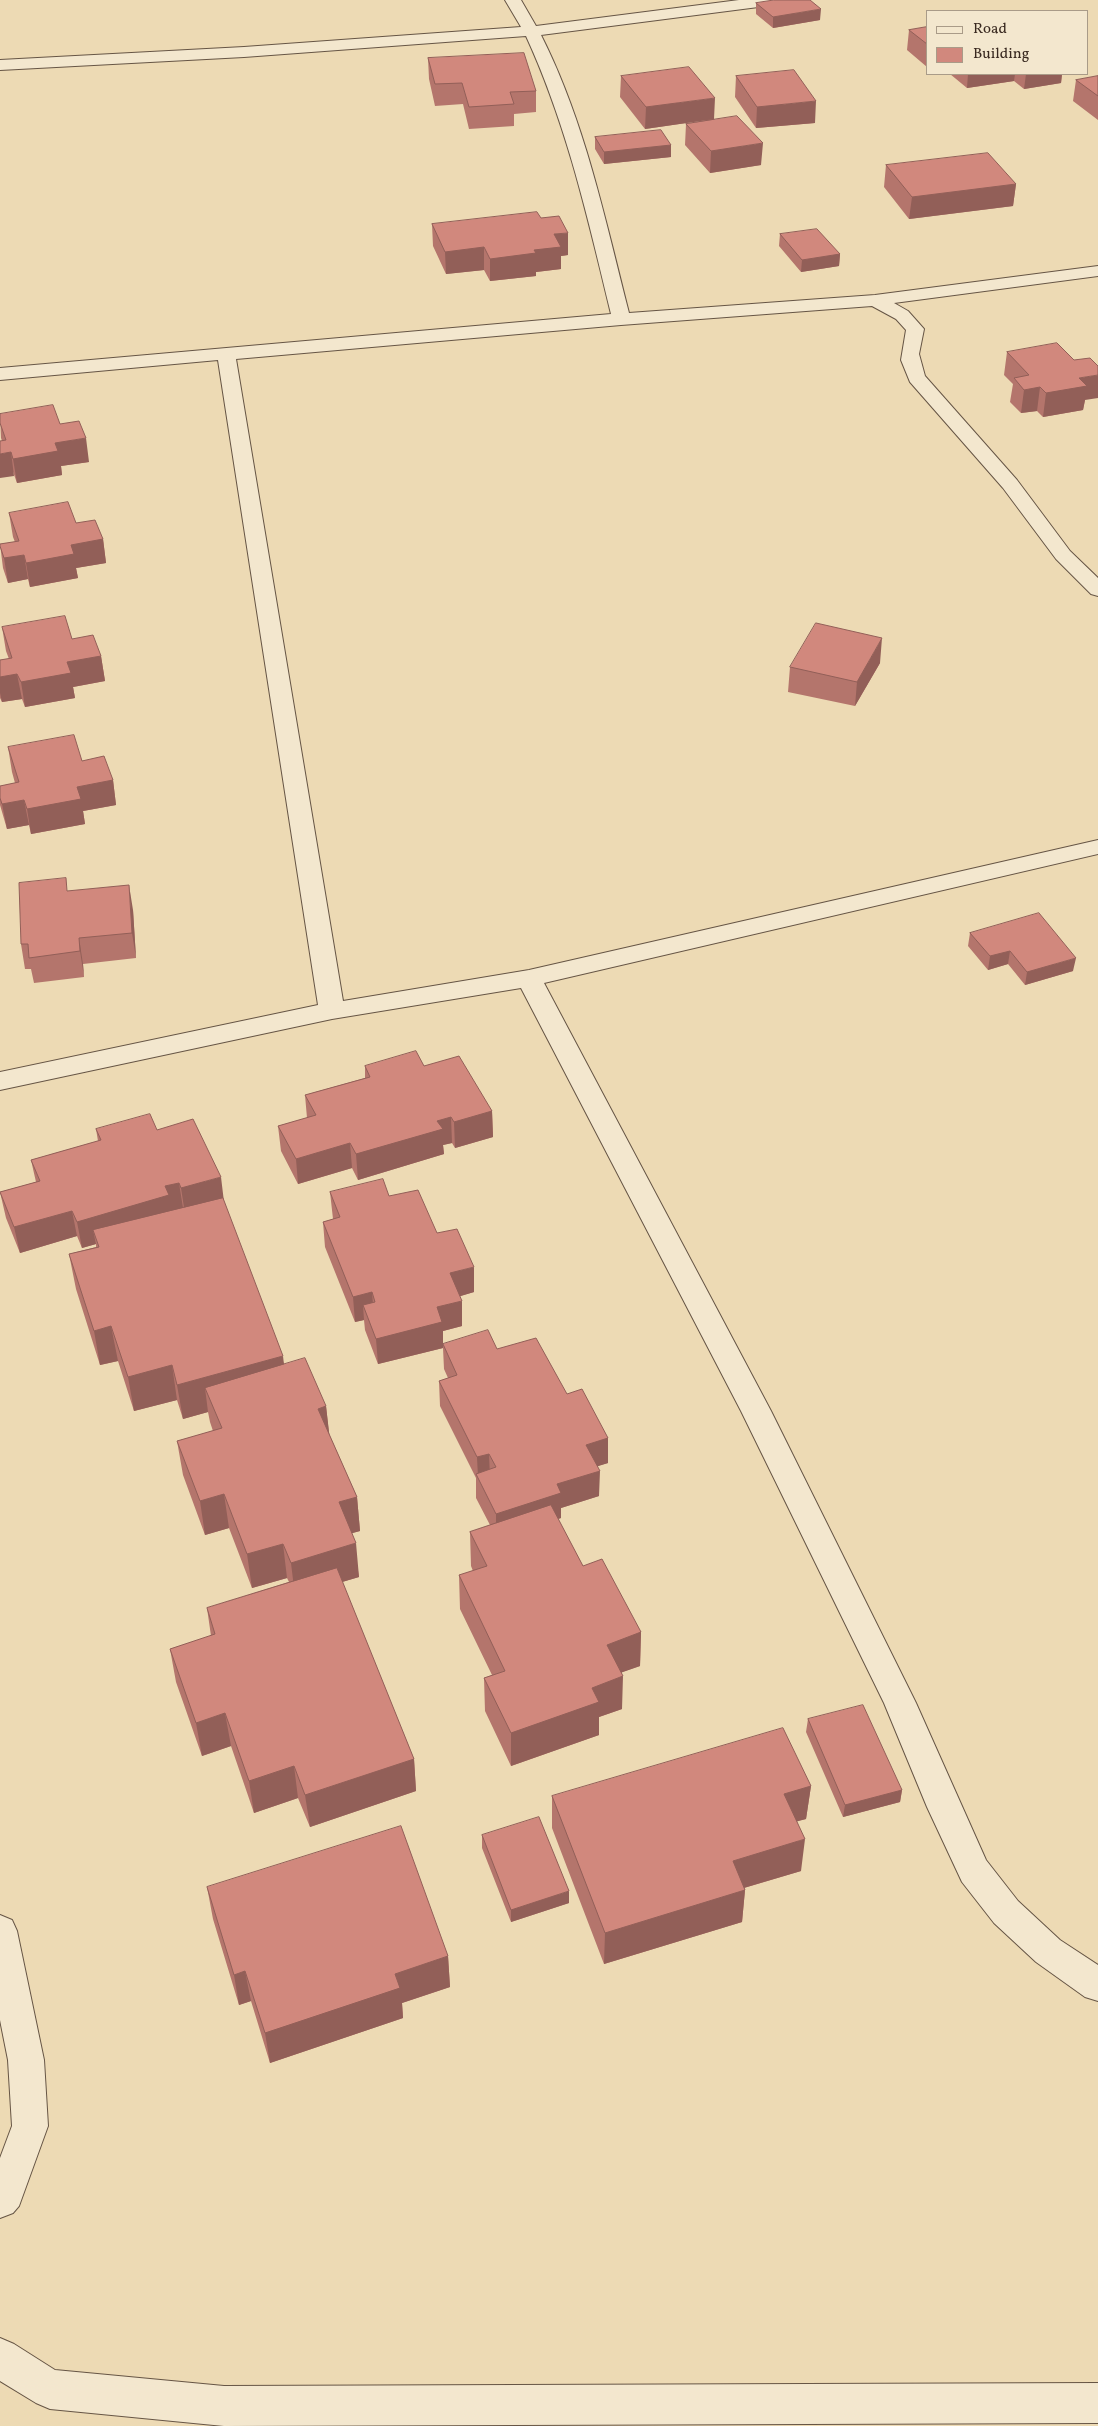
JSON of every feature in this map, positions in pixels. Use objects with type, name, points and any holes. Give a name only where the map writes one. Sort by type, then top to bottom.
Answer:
[{"type":"street","points":[[513,0],[533,31],[582,161],[621,319]]},
{"type":"street","points":[[0,65],[254,51],[533,31],[774,0]]},
{"type":"street","points":[[0,374],[621,319],[875,300],[1098,271]]},
{"type":"street","points":[[875,300],[902,316],[915,329],[908,356],[911,369],[917,378],[1010,484],[1063,555],[1098,590]]},
{"type":"street","points":[[226,355],[259,548],[332,1011]]},
{"type":"street","points":[[0,1081],[332,1011],[529,978],[1098,847]]},
{"type":"street","points":[[529,978],[756,1411],[900,1703],[944,1807],[974,1871],[1006,1912],[1048,1951],[1098,1985]]},
{"type":"street","points":[[0,1931],[26,2060],[30,2126],[6,2193],[0,2200]]},
{"type":"street","points":[[0,2358],[50,2389],[224,2406],[1098,2403]]},
{"type":"building","points":[[774,0],[810,0],[821,9],[773,17],[756,3]]},
{"type":"building","points":[[926,27],[926,43],[909,30]]},
{"type":"building","points":[[524,53],[536,91],[510,92],[514,104],[469,107],[462,83],[435,84],[428,58]]},
{"type":"building","points":[[689,67],[715,98],[646,107],[621,76]]},
{"type":"building","points":[[794,70],[816,101],[757,107],[736,76]]},
{"type":"building","points":[[1098,76],[1098,96],[1076,80]]},
{"type":"building","points":[[737,116],[763,143],[711,151],[686,124]]},
{"type":"building","points":[[661,130],[671,145],[604,152],[595,137]]},
{"type":"building","points":[[988,153],[1016,184],[912,197],[886,165]]},
{"type":"building","points":[[537,212],[541,218],[559,216],[568,233],[554,234],[561,247],[534,250],[536,253],[490,259],[484,247],[445,252],[432,224]]},
{"type":"building","points":[[817,229],[840,254],[802,260],[780,234]]},
{"type":"building","points":[[1057,343],[1074,360],[1090,358],[1098,366],[1098,375],[1079,378],[1087,386],[1046,393],[1040,387],[1024,390],[1014,378],[1029,375],[1007,352]]},
{"type":"building","points":[[53,405],[60,424],[79,421],[86,438],[55,443],[58,451],[13,459],[11,452],[0,454],[0,441],[6,440],[0,423],[0,414]]},
{"type":"building","points":[[68,502],[76,523],[95,520],[103,539],[71,545],[74,554],[26,563],[24,555],[4,558],[0,544],[19,541],[9,513]]},
{"type":"building","points":[[65,616],[72,639],[93,635],[101,656],[67,662],[71,673],[21,682],[17,674],[0,677],[0,660],[12,658],[2,627]]},
{"type":"building","points":[[816,623],[882,638],[857,682],[790,667]]},
{"type":"building","points":[[74,735],[82,761],[104,756],[113,780],[77,787],[81,799],[27,809],[24,800],[2,804],[0,786],[19,782],[8,747]]},
{"type":"building","points":[[66,878],[67,891],[129,885],[132,933],[79,938],[80,951],[29,958],[28,944],[21,944],[19,883]]},
{"type":"building","points":[[1039,913],[1076,958],[1027,972],[1010,951],[990,956],[970,933]]},
{"type":"building","points":[[416,1051],[424,1066],[459,1056],[492,1111],[454,1122],[451,1117],[437,1121],[443,1129],[356,1154],[350,1143],[296,1159],[278,1126],[316,1115],[305,1095],[370,1077],[365,1066]]},
{"type":"building","points":[[150,1114],[157,1130],[193,1119],[221,1177],[181,1188],[179,1183],[165,1186],[169,1195],[77,1222],[72,1211],[14,1227],[0,1192],[40,1181],[31,1160],[101,1140],[96,1129]]},
{"type":"building","points":[[383,1179],[389,1196],[418,1190],[437,1233],[457,1229],[474,1267],[450,1273],[462,1301],[437,1307],[442,1322],[376,1339],[363,1305],[375,1302],[372,1292],[353,1297],[323,1222],[340,1217],[330,1192]]},
{"type":"building","points":[[223,1198],[283,1356],[177,1385],[172,1365],[128,1377],[111,1326],[94,1331],[69,1254],[99,1247],[93,1230]]},
{"type":"building","points":[[488,1330],[497,1349],[536,1338],[567,1394],[582,1389],[608,1438],[586,1445],[600,1471],[557,1484],[561,1493],[496,1514],[476,1474],[496,1467],[489,1454],[477,1457],[439,1381],[457,1375],[443,1344]]},
{"type":"building","points":[[305,1358],[326,1406],[318,1409],[357,1497],[339,1502],[356,1543],[291,1563],[283,1544],[247,1554],[224,1494],[200,1501],[177,1441],[222,1428],[205,1388]]},
{"type":"building","points":[[551,1505],[583,1566],[602,1559],[641,1632],[607,1645],[623,1676],[592,1688],[599,1702],[511,1733],[484,1678],[505,1671],[459,1575],[487,1566],[470,1532]]},
{"type":"building","points":[[337,1568],[414,1759],[305,1795],[294,1766],[249,1781],[225,1713],[196,1723],[170,1649],[215,1634],[207,1608]]},
{"type":"building","points":[[863,1705],[902,1790],[845,1805],[808,1719]]},
{"type":"building","points":[[783,1728],[811,1786],[784,1794],[805,1839],[733,1861],[745,1890],[605,1933],[552,1796]]},
{"type":"building","points":[[539,1817],[569,1891],[511,1910],[482,1835]]},
{"type":"building","points":[[401,1826],[448,1956],[395,1974],[400,1988],[265,2033],[245,1971],[234,1975],[207,1887]]}]
